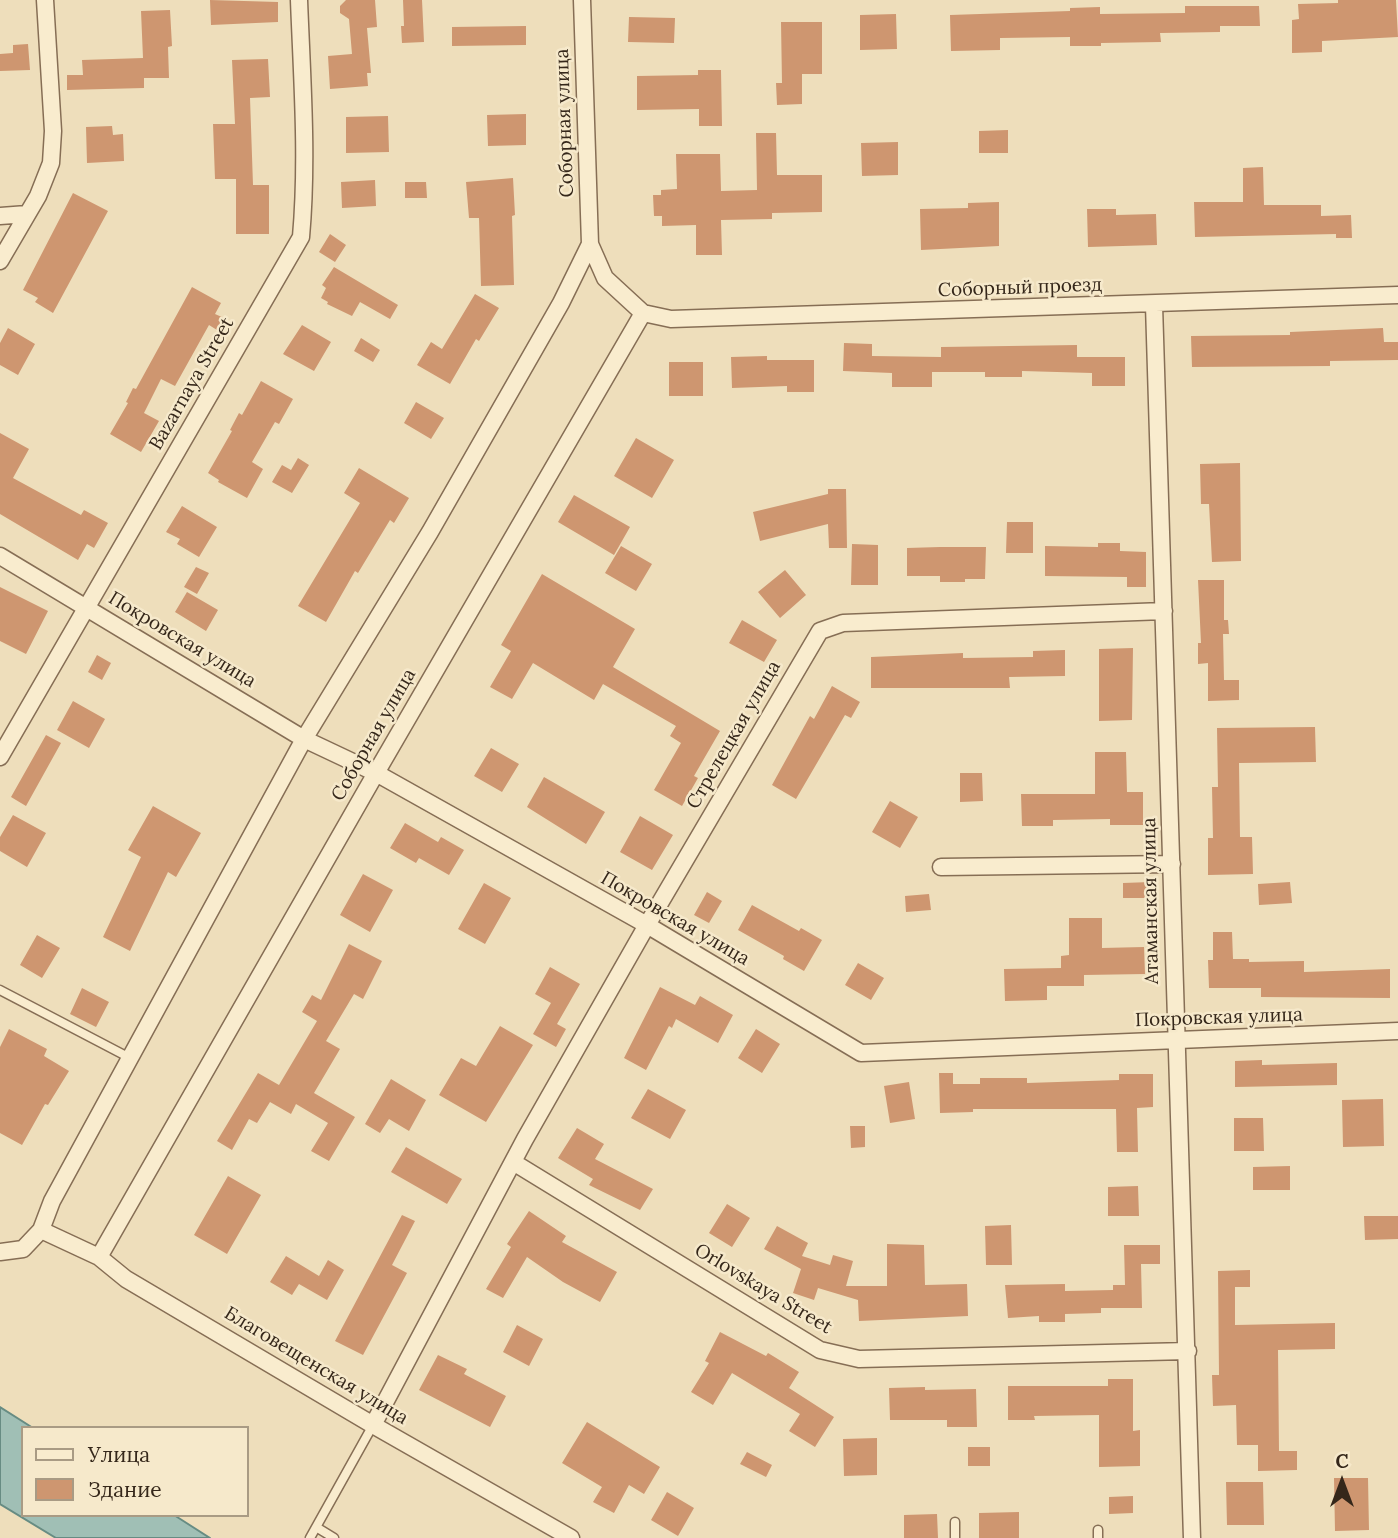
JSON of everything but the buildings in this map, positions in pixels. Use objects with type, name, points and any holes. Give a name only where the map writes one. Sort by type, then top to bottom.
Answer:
[{"type":"street","points":[[0,261],[38,196],[51,163],[53,131],[45,0]]},
{"type":"street","name":"Bazarnaya Street","points":[[0,757],[301,237],[304,212],[299,0]]},
{"type":"street","name":"Соборная улица","points":[[99,1257],[643,313],[605,278],[590,244],[582,0]]},
{"type":"street","points":[[0,216],[27,214]]},
{"type":"street","name":"Соборная улица","points":[[41,1230],[52,1201],[304,739],[430,532],[561,303],[590,244]]},
{"type":"street","name":"Соборный проезд","points":[[643,313],[671,319],[1398,295]]},
{"type":"street","name":"Атаманская улица","points":[[1154,305],[1192,1538]]},
{"type":"street","name":"Покровская улица","points":[[0,556],[304,739],[376,773],[647,925],[861,1053],[1398,1031]]},
{"type":"street","name":"Стрелецкая улица","points":[[373,1425],[513,1162],[647,925],[820,631],[843,623],[1164,611]]},
{"type":"street","points":[[941,867],[1172,864]]},
{"type":"street","name":"Orlovskaya Street","points":[[513,1162],[820,1350],[859,1359],[1188,1351]]},
{"type":"street","points":[[0,1252],[23,1249],[41,1230]]},
{"type":"street","name":"Благовещенская улица","points":[[41,1230],[99,1257],[126,1279],[550,1533],[571,1538]]},
{"type":"lane","points":[[0,990],[130,1058]]},
{"type":"lane","points":[[310,1538],[373,1425]]},
{"type":"lane","points":[[955,1522],[955,1538]]},
{"type":"lane","points":[[316,1527],[334,1538]]},
{"type":"water","points":[[0,1407],[30,1426],[21,1426],[21,1517],[0,1504]]},
{"type":"water","points":[[21,1517],[177,1517],[210,1538],[56,1538]]}]
